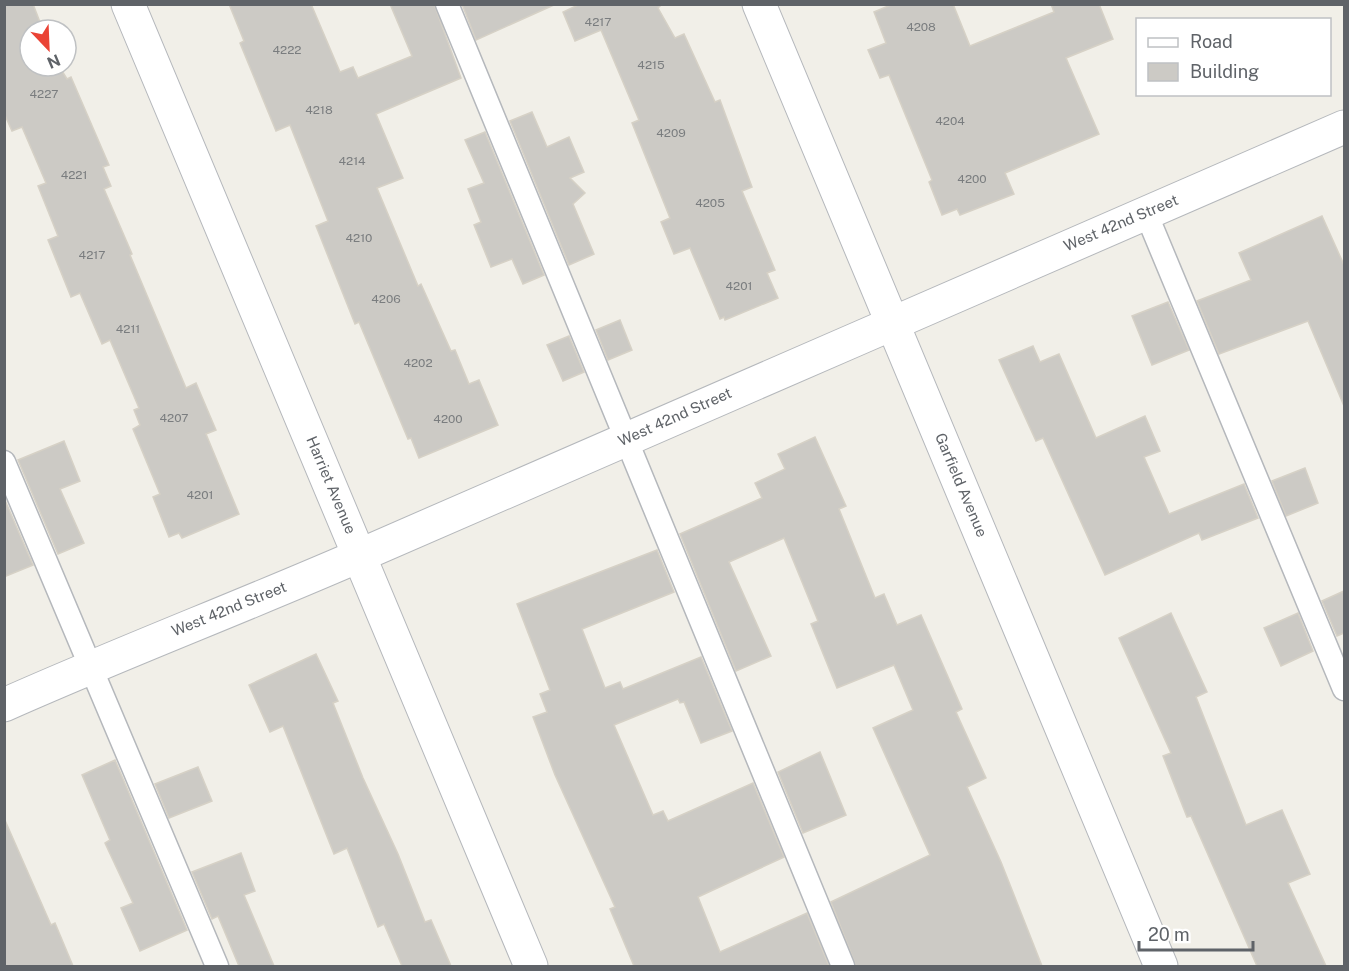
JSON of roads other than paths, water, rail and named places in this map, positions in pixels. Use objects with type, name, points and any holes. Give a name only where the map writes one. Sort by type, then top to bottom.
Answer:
[{"type":"street","name":"Harriet Avenue","points":[[128,4],[361,555],[531,966]]},
{"type":"street","name":"Garfield Avenue","points":[[759,4],[1161,966]]},
{"type":"street","name":"West 42nd Street","points":[[4,705],[91,666],[361,555],[893,321],[1344,127]]},
{"type":"lane","points":[[447,4],[843,966]]},
{"type":"lane","points":[[1146,213],[1344,689]]},
{"type":"lane","points":[[4,462],[217,966]]}]
